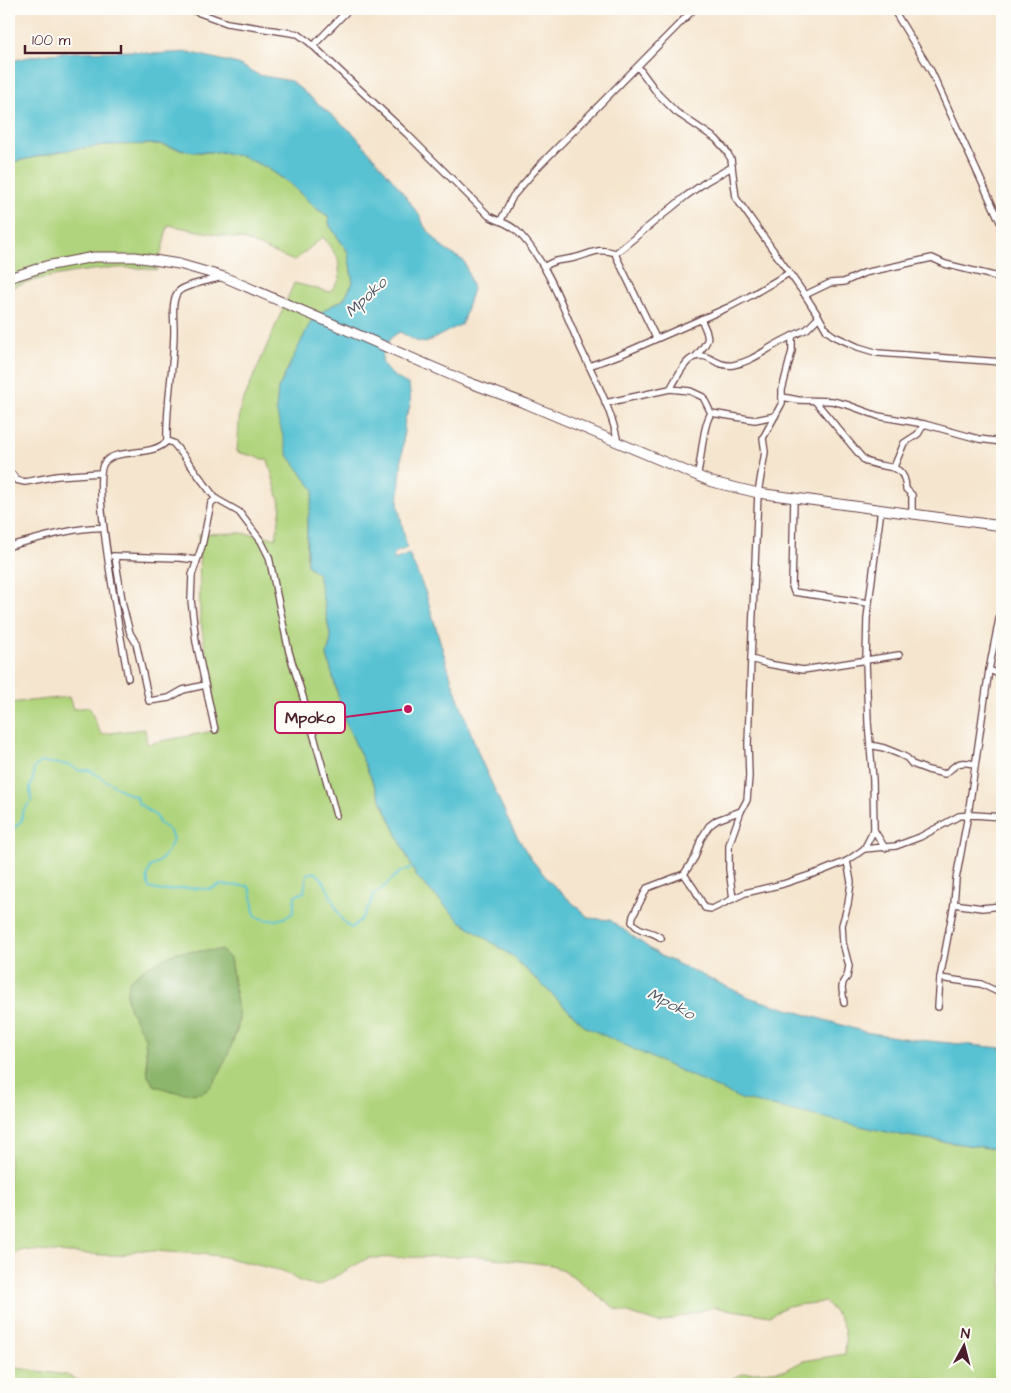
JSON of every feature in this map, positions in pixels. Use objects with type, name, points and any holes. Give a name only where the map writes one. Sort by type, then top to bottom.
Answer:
[{"type":"main road","points":[[9,278],[46,266],[94,257],[134,257],[180,264],[224,277],[697,477],[758,493],[1002,526]]},
{"type":"street","points":[[189,9],[227,23],[298,34],[408,134],[489,216],[501,220],[518,231],[544,267],[605,403],[618,443]]},
{"type":"street","points":[[313,46],[349,9]]},
{"type":"street","points":[[501,220],[513,196],[538,167],[694,9]]},
{"type":"street","points":[[893,9],[931,71],[1002,226]]},
{"type":"street","points":[[638,67],[676,112],[716,139],[725,149],[731,159],[736,198],[805,295],[827,332],[865,350],[878,353],[1002,362]]},
{"type":"street","points":[[544,267],[562,259],[572,259],[598,250],[616,253],[707,180],[732,167]]},
{"type":"street","points":[[616,253],[656,338]]},
{"type":"street","points":[[805,295],[830,283],[844,282],[864,273],[932,258],[945,264],[1002,278]]},
{"type":"street","points":[[589,366],[622,354],[750,296],[789,272]]},
{"type":"street","points":[[167,441],[167,411],[174,339],[174,302],[177,294],[182,289],[224,277]]},
{"type":"street","points":[[697,355],[704,355],[722,364],[731,365],[754,358],[775,344],[807,329],[819,317]]},
{"type":"street","points":[[670,389],[683,367],[697,355],[708,341],[708,335],[701,319]]},
{"type":"street","points":[[733,899],[729,869],[729,845],[741,811],[748,800],[751,659],[758,493],[765,452],[763,438],[782,403],[785,374],[790,362],[792,336]]},
{"type":"street","points":[[605,403],[670,389],[690,391],[704,397],[711,413]]},
{"type":"street","points":[[782,397],[832,401],[878,416],[924,424],[979,439],[1002,442]]},
{"type":"street","points":[[815,401],[864,460],[870,463],[894,467],[904,474],[906,489],[912,495],[912,514]]},
{"type":"street","points":[[711,413],[755,420],[776,416]]},
{"type":"street","points":[[697,477],[707,420],[711,413]]},
{"type":"street","points":[[894,467],[904,443],[918,434],[924,424]]},
{"type":"street","points":[[128,678],[103,528],[100,473],[104,463],[112,458],[157,448],[167,441]]},
{"type":"street","points":[[167,441],[173,443],[183,454],[216,500],[239,512],[261,540],[269,557],[289,652],[336,816]]},
{"type":"street","points":[[9,474],[16,480],[25,482],[57,476],[100,473]]},
{"type":"street","points":[[794,498],[792,586],[794,592],[868,603]]},
{"type":"street","points":[[215,730],[196,642],[192,609],[192,576],[211,503],[216,500]]},
{"type":"street","points":[[684,874],[705,908],[712,909],[745,893],[783,884],[822,871],[847,860],[864,849],[874,830],[866,661],[868,603],[881,509]]},
{"type":"street","points":[[9,546],[77,530],[95,527],[103,528]]},
{"type":"street","points":[[108,552],[115,557],[197,560]]},
{"type":"street","points":[[115,557],[123,606],[130,633],[136,643],[149,701],[169,698],[183,690],[205,686]]},
{"type":"street","points":[[938,1007],[940,978],[954,904],[956,879],[968,815],[989,670],[1002,604]]},
{"type":"street","points":[[751,659],[803,670],[899,655]]},
{"type":"street","points":[[989,670],[1002,675]]},
{"type":"street","points":[[870,745],[892,751],[907,758],[912,764],[937,773],[945,774],[961,762],[974,764]]},
{"type":"street","points":[[661,938],[657,934],[636,928],[632,922],[646,888],[684,874],[695,857],[701,839],[709,826],[717,820],[741,811]]},
{"type":"street","points":[[864,849],[885,848],[920,837],[959,816],[1002,818]]},
{"type":"street","points":[[874,830],[885,848]]},
{"type":"street","points":[[844,1003],[842,988],[849,966],[843,943],[842,925],[848,904],[851,882],[847,860]]},
{"type":"street","points":[[954,904],[982,908],[1002,906]]},
{"type":"street","points":[[940,978],[981,984],[1000,993]]},
{"type":"green space","points":[[159,144],[193,152],[218,152],[241,156],[266,167],[289,183],[317,209],[328,216],[330,226],[348,252],[353,283],[343,300],[327,308],[288,368],[278,389],[288,455],[314,490],[307,523],[307,565],[318,574],[331,639],[327,655],[345,721],[416,876],[460,921],[512,956],[586,1027],[900,1135],[1002,1150],[1002,1384],[726,1384],[728,1380],[745,1373],[786,1370],[803,1361],[845,1354],[845,1337],[840,1320],[825,1302],[787,1306],[770,1316],[713,1307],[659,1323],[616,1309],[571,1275],[552,1265],[477,1256],[368,1258],[318,1286],[299,1281],[283,1271],[219,1256],[201,1254],[139,1250],[121,1255],[103,1255],[23,1250],[9,1256],[9,703],[69,697],[73,709],[89,707],[101,734],[145,729],[147,744],[218,730],[200,617],[199,534],[241,533],[276,538],[281,507],[268,460],[237,452],[240,408],[294,283],[330,292],[340,279],[338,258],[323,237],[294,261],[245,240],[168,225],[157,270],[123,268],[82,271],[41,279],[9,289],[9,163],[62,151],[105,145]],"holes":[[[230,958],[239,1018],[238,1028],[222,1067],[212,1085],[195,1093],[173,1091],[154,1085],[148,1076],[145,1038],[145,968],[155,963]]]},
{"type":"green space","points":[[221,950],[230,958],[239,1018],[231,1047],[221,1070],[216,1080],[204,1092],[192,1094],[154,1085],[148,1076],[145,1038],[130,1010],[127,1000],[127,989],[130,980],[145,968],[177,952]]},
{"type":"green space","points":[[9,1367],[67,1375],[85,1384],[9,1384]]},
{"type":"water","points":[[134,51],[152,54],[188,52],[238,64],[259,75],[291,81],[354,134],[398,186],[421,218],[424,226],[444,249],[464,261],[473,289],[462,324],[425,343],[416,341],[400,332],[390,340],[383,355],[382,361],[388,371],[409,385],[410,398],[409,410],[405,418],[398,505],[407,548],[394,553],[394,560],[409,554],[425,591],[452,681],[480,758],[513,830],[531,859],[550,882],[589,918],[610,920],[659,955],[751,998],[865,1032],[909,1039],[1002,1048],[1002,1150],[900,1135],[741,1099],[586,1027],[512,956],[460,921],[416,876],[345,721],[327,655],[331,639],[318,574],[307,565],[307,523],[314,490],[288,455],[276,410],[278,389],[311,321],[327,308],[343,300],[353,283],[348,252],[330,226],[328,216],[317,209],[289,183],[266,167],[241,156],[218,152],[193,152],[159,144],[105,145],[62,151],[9,163],[9,62],[40,55]]},
{"type":"waterway","points":[[9,833],[22,820],[22,813],[31,801],[30,787],[34,768],[41,762],[70,765],[80,771],[89,770],[126,793],[137,797],[138,803],[156,816],[159,823],[169,830],[173,839],[172,843],[161,859],[150,867],[147,877],[149,888],[161,891],[185,888],[210,889],[220,885],[248,886],[251,891],[254,913],[257,917],[277,920],[293,913],[295,896],[304,892],[307,874],[314,872],[325,884],[341,918],[352,928],[365,913],[374,894],[400,872],[412,868]]},
{"type":"place","name":"Mpoko","points":[[408,709]]}]
